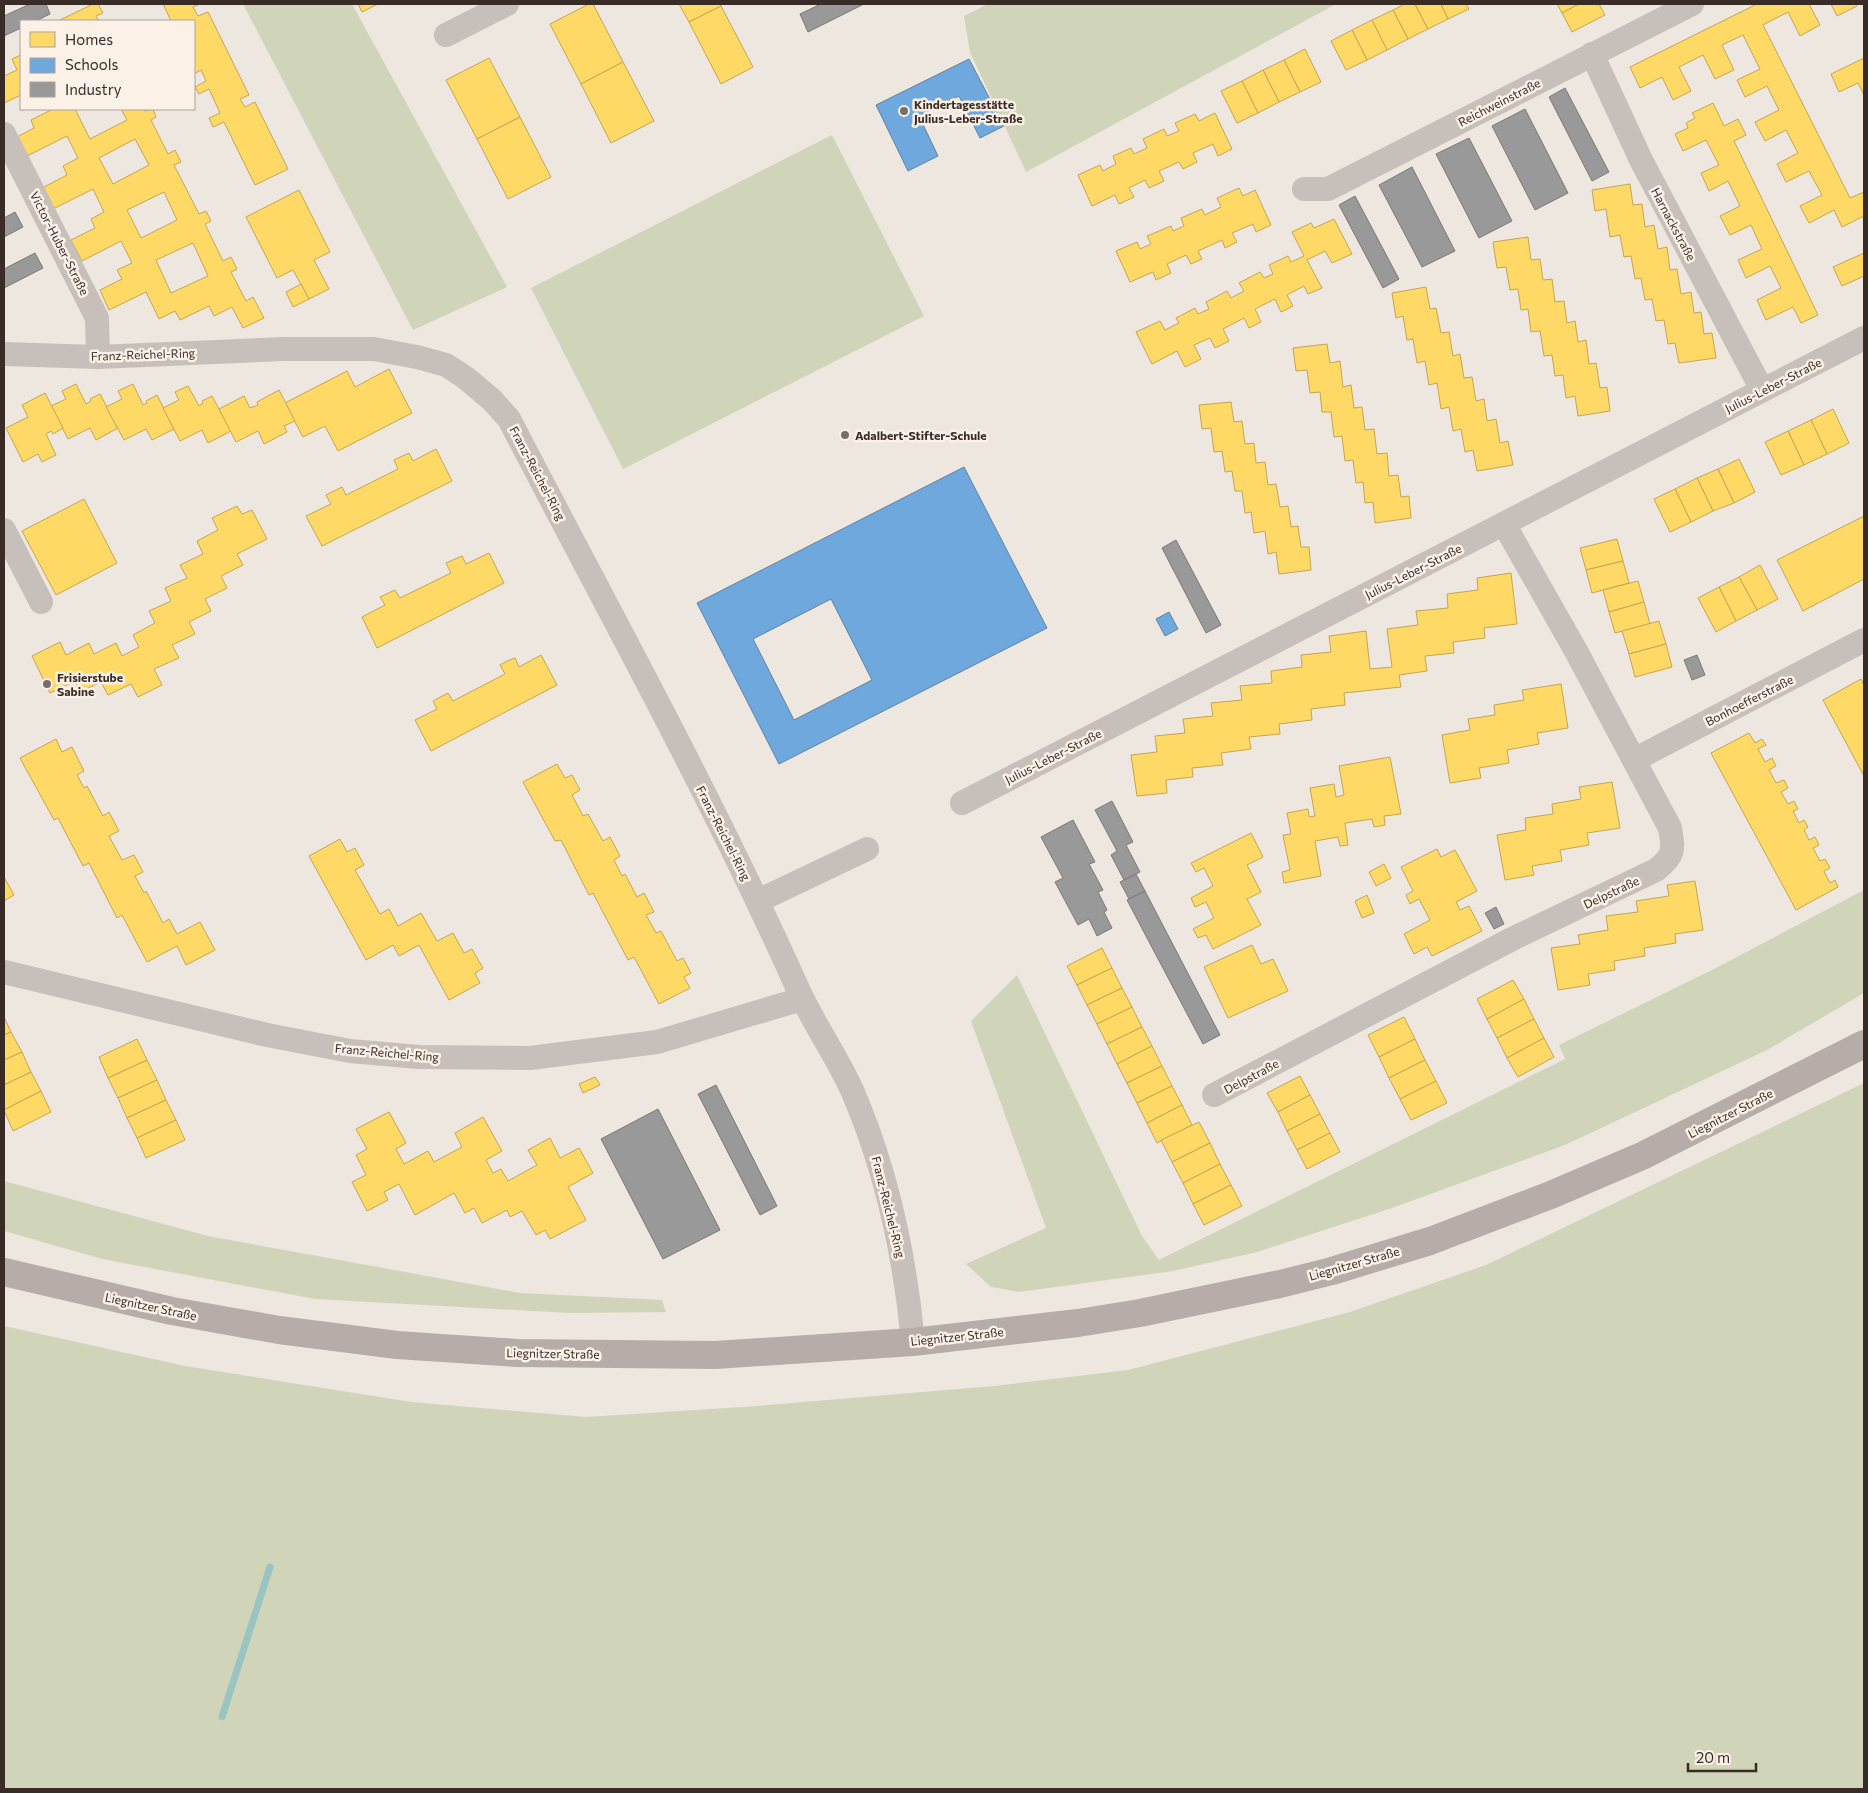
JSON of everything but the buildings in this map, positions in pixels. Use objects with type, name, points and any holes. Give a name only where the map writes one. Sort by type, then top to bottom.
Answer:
[{"type":"main road","name":"Liegnitzer Straße","points":[[4,1272],[188,1314],[279,1330],[397,1345],[517,1353],[715,1355],[913,1342],[1078,1323],[1140,1313],[1280,1284],[1380,1256],[1506,1213],[1644,1155],[1864,1044]]},
{"type":"street","points":[[446,35],[507,4]]},
{"type":"street","name":"Reichweinstraße","points":[[1304,190],[1328,189],[1692,4]]},
{"type":"street","name":"Harnackstraße","points":[[1592,54],[1641,160],[1762,390]]},
{"type":"street","name":"Victor-Huber-Straße","points":[[4,134],[97,318],[98,357]]},
{"type":"street","name":"Julius-Leber-Straße","points":[[962,803],[1864,338]]},
{"type":"street","name":"Franz-Reichel-Ring","points":[[4,354],[98,357],[283,350],[374,350],[417,357],[446,365],[466,378],[492,400],[509,419],[605,599],[758,901],[802,999],[851,1088],[872,1139],[888,1190],[900,1243],[913,1342]]},
{"type":"street","name":"Delpstraße","points":[[1214,1095],[1514,938],[1656,870],[1669,860],[1673,844],[1670,828],[1576,651],[1504,524]]},
{"type":"street","points":[[4,530],[41,602]]},
{"type":"street","name":"Bonhoefferstraße","points":[[1634,760],[1864,640]]},
{"type":"street","points":[[758,901],[867,848]]},
{"type":"street","name":"Franz-Reichel-Ring","points":[[4,972],[267,1035],[350,1051],[418,1057],[530,1058],[657,1042],[802,999]]},
{"type":"green space","points":[[243,4],[352,4],[507,287],[413,330]]},
{"type":"green space","points":[[988,4],[1336,4],[1026,172],[970,52],[964,16]]},
{"type":"green space","points":[[832,135],[924,316],[623,469],[531,288]]},
{"type":"green space","points":[[1864,890],[1864,993],[1767,1050],[1565,1145],[1392,1208],[1257,1252],[1173,1271],[1019,1292],[991,1287],[966,1264],[1046,1228],[971,1021],[1017,975],[1142,1236],[1159,1260],[1565,1059],[1559,1045],[1716,968]]},
{"type":"green space","points":[[1864,1083],[1864,1789],[4,1789],[4,1326],[185,1366],[411,1402],[586,1417],[757,1406],[994,1386],[1128,1370],[1350,1312],[1486,1265]]},
{"type":"green space","points":[[4,1181],[208,1236],[520,1293],[662,1300],[666,1312],[570,1313],[315,1299],[102,1259],[4,1231]]},
{"type":"waterway","points":[[222,1717],[270,1567]]},
{"type":"place","name":"Kindertagesstätte Julius-Leber-Straße","points":[[904,111]]},
{"type":"place","name":"Adalbert-Stifter-Schule","points":[[845,435]]},
{"type":"place","name":"Frisierstube Sabine","points":[[47,684]]}]
